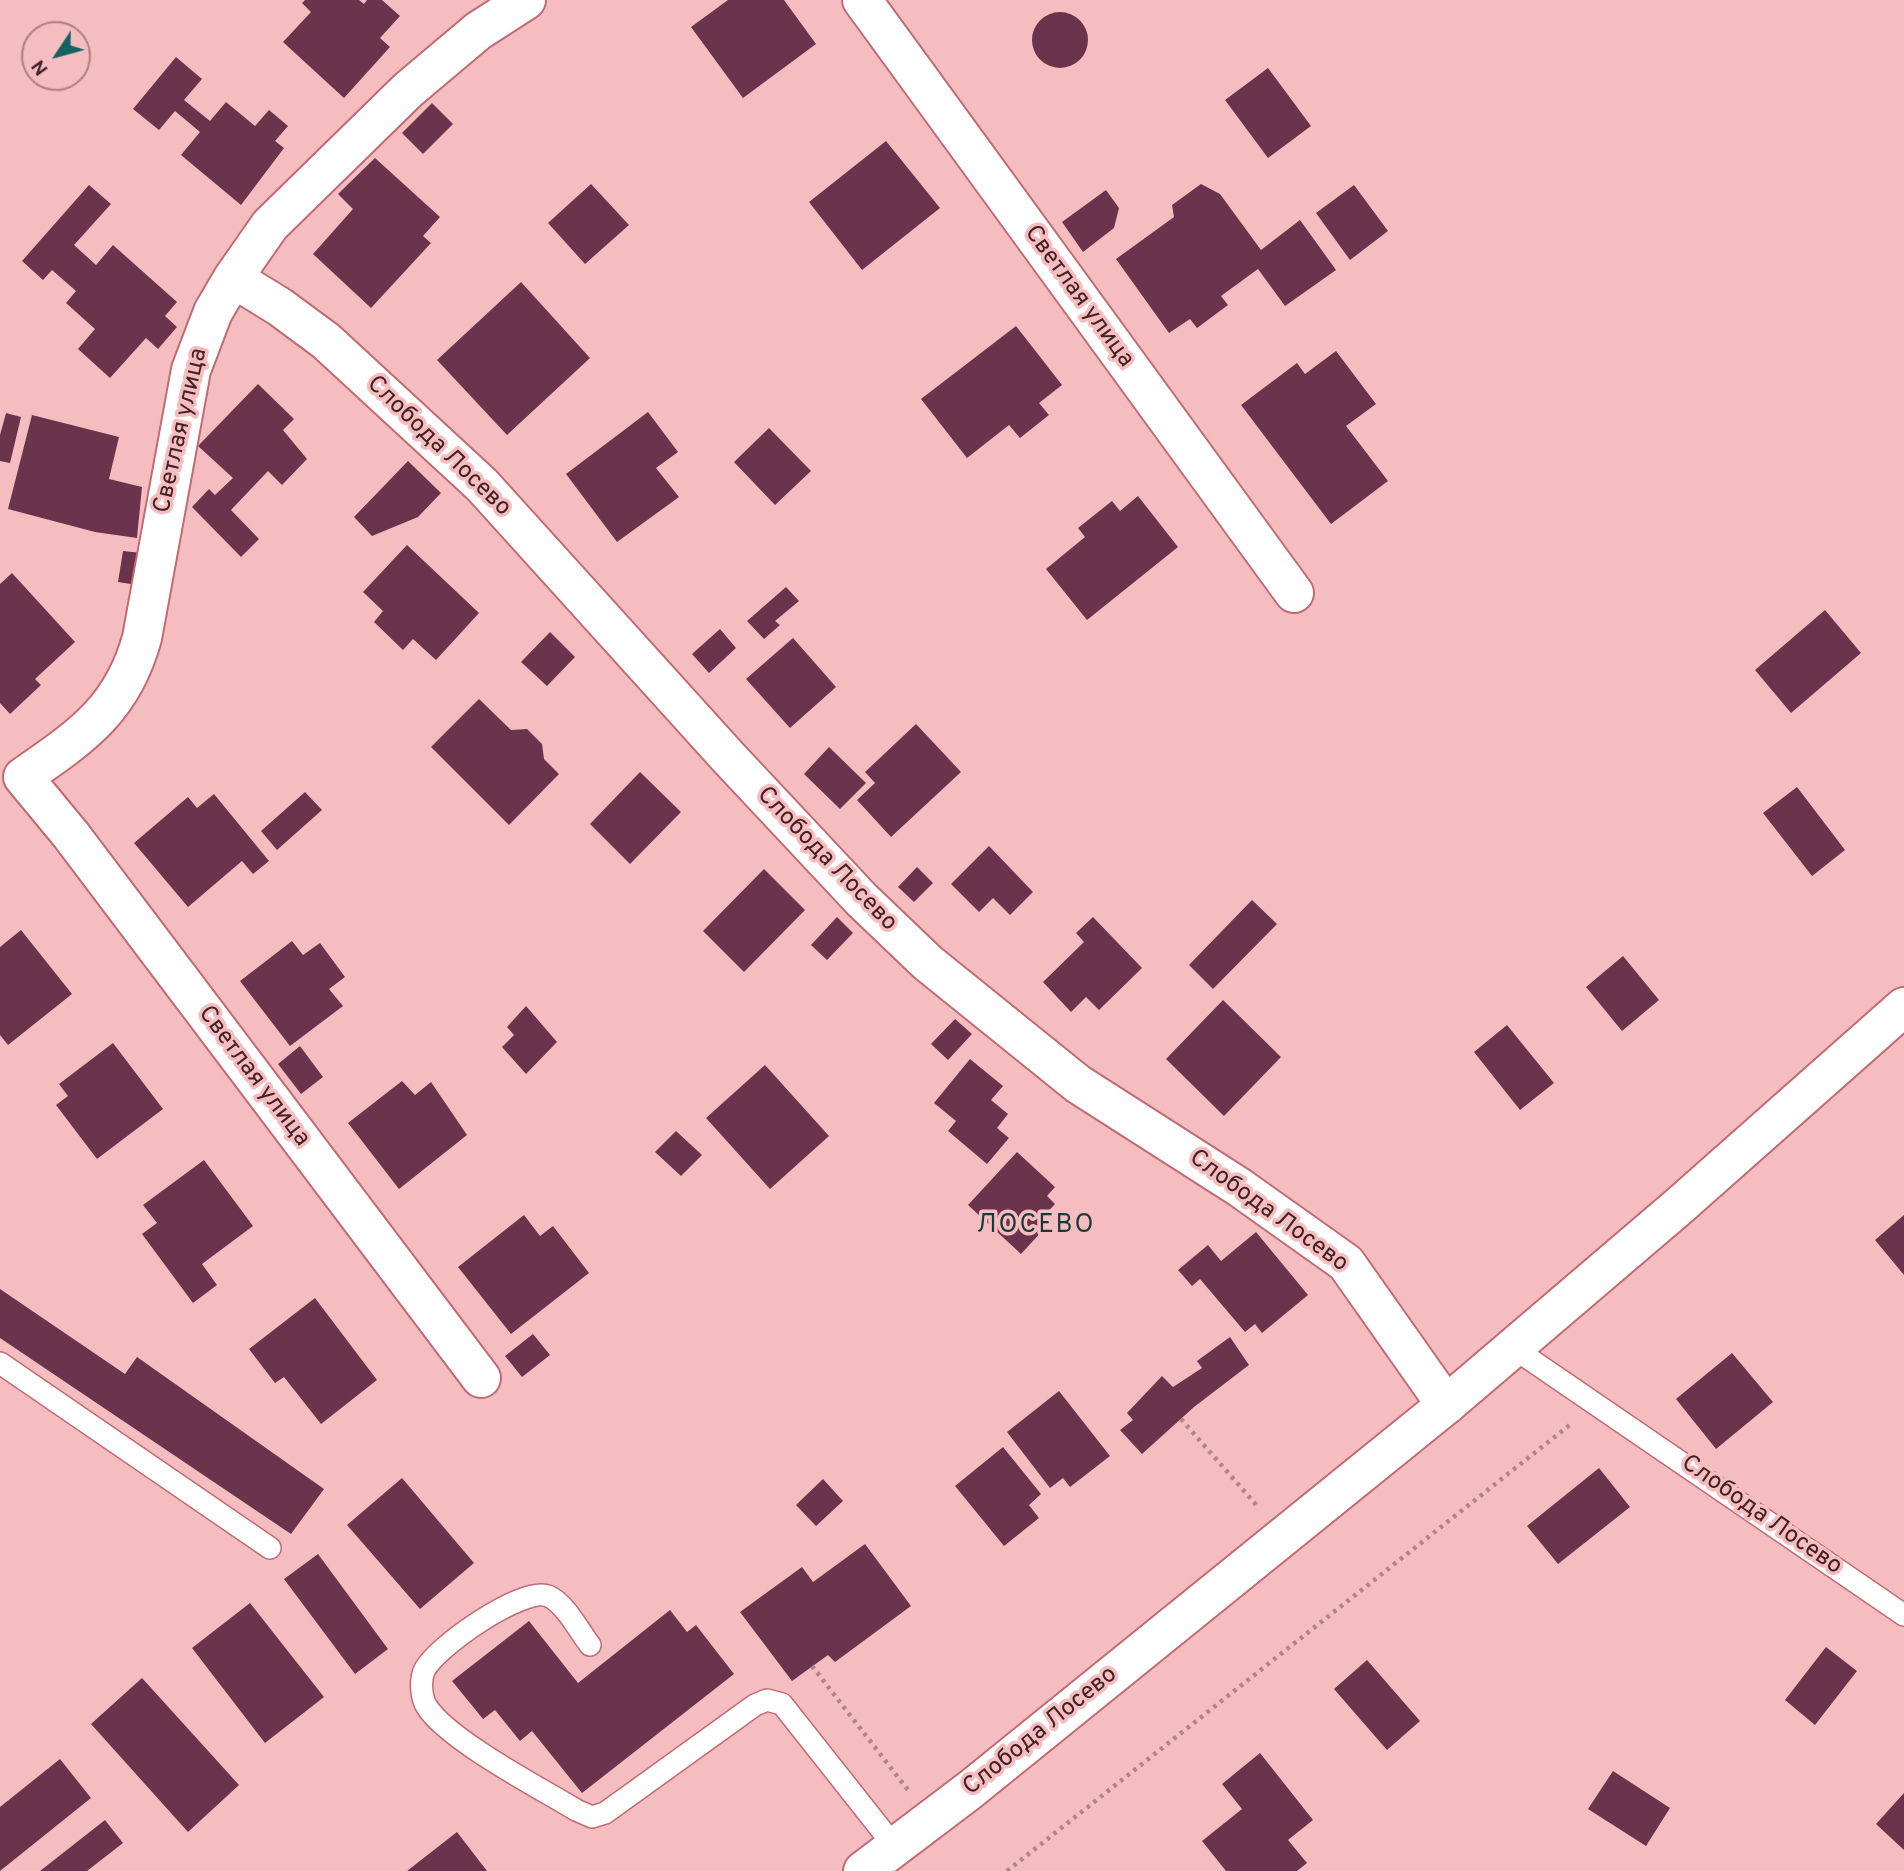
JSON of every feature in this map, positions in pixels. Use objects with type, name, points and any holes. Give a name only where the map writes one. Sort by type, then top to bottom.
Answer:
[{"type":"street","name":"Светлая улица","points":[[481,1378],[71,835],[12,777],[73,742],[102,715],[133,672],[142,638],[191,370],[213,312],[233,278],[270,225],[408,90],[478,31],[526,0]]},
{"type":"street","name":"Светлая улица","points":[[862,0],[1294,593]]},
{"type":"street","name":"Слобода Лосево","points":[[233,278],[280,307],[326,341],[466,469],[728,757],[862,900],[928,963],[1078,1084],[1239,1187],[1346,1263],[1446,1405]]},
{"type":"street","name":"Слобода Лосево","points":[[863,1871],[931,1820],[1446,1405],[1678,1207],[1904,1007]]},
{"type":"lane","name":"Слобода Лосево","points":[[1512,1347],[1904,1615]]},
{"type":"lane","points":[[0,1363],[270,1548]]},
{"type":"lane","points":[[590,1645],[560,1606],[548,1596],[527,1595],[505,1605],[436,1655],[425,1670],[421,1688],[425,1705],[458,1737],[576,1810],[593,1817],[605,1813],[755,1705],[767,1700],[782,1704],[895,1847]]},
{"type":"path","points":[[1007,1871],[1596,1404]]},
{"type":"path","points":[[1181,1419],[1283,1536]]},
{"type":"path","points":[[812,1666],[931,1820]]},
{"type":"building","points":[[305,0],[359,0],[364,4],[367,0],[382,0],[400,16],[380,38],[390,47],[344,98],[283,42],[311,12],[302,3]]},
{"type":"building","points":[[728,0],[784,0],[816,44],[743,98],[691,27]]},
{"type":"building","points":[[1060,12],[1071,14],[1080,20],[1086,29],[1086,51],[1080,60],[1071,66],[1060,68],[1049,66],[1040,60],[1034,51],[1032,40],[1034,29],[1040,20],[1049,14]]},
{"type":"building","points":[[176,57],[202,79],[184,100],[210,121],[226,102],[255,126],[269,110],[288,126],[275,141],[284,148],[241,205],[181,155],[200,132],[175,111],[159,130],[133,109]]},
{"type":"building","points":[[1268,68],[1311,126],[1268,158],[1225,100]]},
{"type":"building","points":[[432,103],[453,124],[423,154],[402,133]]},
{"type":"building","points":[[886,141],[940,208],[862,270],[809,202]]},
{"type":"building","points":[[375,158],[440,217],[423,236],[431,243],[371,308],[313,254],[353,209],[338,194]]},
{"type":"building","points":[[591,184],[629,225],[585,264],[548,223]]},
{"type":"building","points":[[1201,184],[1220,194],[1261,250],[1300,220],[1336,270],[1285,306],[1258,269],[1221,296],[1228,305],[1197,328],[1190,319],[1169,333],[1116,259],[1174,217],[1172,205]]},
{"type":"building","points":[[89,185],[111,204],[74,245],[96,265],[113,245],[177,302],[165,316],[177,327],[158,349],[146,338],[110,378],[78,349],[95,329],[66,303],[76,291],[52,270],[43,280],[22,261]]},
{"type":"building","points":[[1354,185],[1388,231],[1350,260],[1316,213]]},
{"type":"building","points":[[1106,190],[1119,208],[1114,228],[1083,252],[1062,222]]},
{"type":"building","points":[[521,282],[590,358],[507,435],[437,360]]},
{"type":"building","points":[[1016,326],[1062,385],[1039,403],[1049,415],[1020,438],[1009,425],[967,458],[921,399]]},
{"type":"building","points":[[1336,351],[1376,404],[1346,426],[1388,481],[1331,524],[1241,405],[1297,363],[1305,374]]},
{"type":"building","points":[[258,384],[294,419],[283,430],[307,459],[282,485],[268,471],[231,510],[259,539],[241,557],[192,507],[209,489],[215,495],[233,478],[198,446]]},
{"type":"building","points":[[648,412],[678,452],[656,468],[679,497],[617,542],[566,474]]},
{"type":"building","points":[[6,413],[21,417],[10,463],[0,461],[0,435]]},
{"type":"building","points":[[32,415],[119,437],[109,479],[142,487],[137,538],[95,532],[8,509]]},
{"type":"building","points":[[769,428],[811,471],[775,505],[734,462]]},
{"type":"building","points":[[408,461],[441,493],[418,517],[372,536],[354,517]]},
{"type":"building","points":[[1138,496],[1178,547],[1087,620],[1046,569],[1085,537],[1078,528],[1112,501],[1120,511]]},
{"type":"building","points":[[407,545],[479,613],[436,660],[413,639],[403,650],[374,622],[383,611],[363,592]]},
{"type":"building","points":[[123,551],[142,553],[137,585],[118,582]]},
{"type":"building","points":[[12,573],[75,642],[35,679],[41,685],[10,714],[0,703],[0,584]]},
{"type":"building","points":[[786,587],[799,601],[775,621],[780,625],[764,639],[747,621]]},
{"type":"building","points":[[1825,610],[1861,653],[1791,713],[1755,670]]},
{"type":"building","points":[[720,629],[736,648],[709,673],[692,654]]},
{"type":"building","points":[[550,632],[575,657],[547,686],[521,662]]},
{"type":"building","points":[[793,638],[836,687],[790,728],[746,679]]},
{"type":"building","points":[[479,699],[511,730],[527,729],[542,744],[544,759],[559,774],[509,825],[431,747]]},
{"type":"building","points":[[916,724],[961,772],[891,837],[857,800],[875,783],[865,772]]},
{"type":"building","points":[[829,747],[866,783],[840,809],[804,774]]},
{"type":"building","points":[[640,772],[681,812],[630,864],[590,824]]},
{"type":"building","points":[[1797,787],[1845,850],[1812,876],[1763,813]]},
{"type":"building","points":[[305,792],[322,810],[277,850],[261,831]]},
{"type":"building","points":[[214,794],[269,861],[253,874],[242,861],[188,907],[134,843],[188,797],[197,808]]},
{"type":"building","points":[[989,846],[1033,892],[1010,915],[993,898],[979,912],[951,884]]},
{"type":"building","points":[[917,867],[933,883],[914,902],[898,887]]},
{"type":"building","points":[[764,869],[805,910],[744,972],[703,931]]},
{"type":"building","points":[[1252,900],[1277,924],[1213,989],[1189,965]]},
{"type":"building","points":[[837,917],[853,933],[827,960],[811,945]]},
{"type":"building","points":[[1093,917],[1142,968],[1099,1010],[1086,997],[1071,1012],[1043,982],[1084,942],[1076,933]]},
{"type":"building","points":[[21,930],[72,994],[8,1045],[0,1035],[0,947]]},
{"type":"building","points":[[292,941],[303,955],[320,943],[345,977],[329,989],[343,1006],[290,1046],[240,981]]},
{"type":"building","points":[[1623,956],[1659,1000],[1622,1031],[1586,987]]},
{"type":"building","points":[[1223,1000],[1281,1057],[1224,1116],[1166,1059]]},
{"type":"building","points":[[526,1006],[557,1042],[526,1074],[502,1047],[514,1035],[507,1027]]},
{"type":"building","points":[[955,1019],[972,1034],[948,1060],[931,1044]]},
{"type":"building","points":[[1507,1025],[1554,1083],[1520,1110],[1474,1052]]},
{"type":"building","points":[[113,1043],[163,1109],[97,1159],[56,1105],[68,1096],[59,1084]]},
{"type":"building","points":[[300,1046],[323,1077],[301,1094],[278,1064]]},
{"type":"building","points":[[970,1059],[1003,1086],[991,1100],[1008,1114],[997,1128],[1009,1138],[987,1164],[948,1131],[956,1121],[934,1103]]},
{"type":"building","points":[[765,1065],[829,1136],[770,1189],[706,1118]]},
{"type":"building","points":[[402,1081],[415,1095],[431,1082],[467,1135],[399,1189],[348,1123]]},
{"type":"building","points":[[676,1131],[702,1155],[681,1176],[655,1152]]},
{"type":"building","points":[[1017,1152],[1055,1187],[1047,1196],[1055,1204],[1037,1223],[1044,1229],[1021,1254],[968,1205]]},
{"type":"building","points":[[204,1160],[253,1226],[202,1264],[217,1285],[193,1303],[142,1234],[157,1223],[143,1205]]},
{"type":"building","points":[[524,1215],[540,1236],[553,1226],[589,1273],[511,1334],[458,1267]]},
{"type":"building","points":[[1904,1215],[1904,1275],[1875,1240]]},
{"type":"building","points":[[1256,1232],[1308,1295],[1262,1333],[1255,1324],[1245,1332],[1200,1279],[1192,1286],[1178,1270],[1208,1245],[1221,1261]]},
{"type":"building","points":[[0,1289],[125,1374],[137,1357],[324,1489],[291,1534],[0,1338]]},
{"type":"building","points":[[315,1298],[377,1380],[321,1424],[284,1377],[275,1383],[249,1349]]},
{"type":"building","points":[[533,1334],[550,1355],[522,1377],[505,1356]]},
{"type":"building","points":[[1230,1337],[1249,1365],[1194,1407],[1142,1454],[1120,1430],[1133,1420],[1127,1413],[1162,1376],[1173,1387],[1202,1368],[1197,1361]]},
{"type":"building","points":[[1732,1353],[1773,1402],[1716,1449],[1676,1399]]},
{"type":"building","points":[[1059,1391],[1110,1456],[1070,1487],[1063,1478],[1050,1488],[1007,1432]]},
{"type":"building","points":[[1003,1447],[1041,1494],[1029,1505],[1039,1518],[1004,1546],[955,1486]]},
{"type":"building","points":[[1599,1468],[1630,1507],[1558,1564],[1527,1526]]},
{"type":"building","points":[[402,1478],[474,1563],[420,1609],[347,1525]]},
{"type":"building","points":[[823,1479],[843,1501],[816,1526],[796,1505]]},
{"type":"building","points":[[865,1544],[911,1606],[835,1662],[828,1655],[792,1681],[740,1612],[802,1567],[813,1582]]},
{"type":"building","points":[[318,1554],[388,1649],[355,1674],[284,1579]]},
{"type":"building","points":[[250,1603],[324,1697],[265,1743],[192,1648]]},
{"type":"building","points":[[670,1610],[687,1632],[696,1625],[734,1674],[582,1793],[532,1731],[520,1741],[495,1710],[483,1719],[452,1681],[529,1621],[578,1683]]},
{"type":"building","points":[[1826,1647],[1857,1671],[1815,1725],[1785,1700]]},
{"type":"building","points":[[1367,1660],[1420,1721],[1387,1750],[1334,1689]]},
{"type":"building","points":[[142,1678],[239,1785],[188,1832],[91,1724]]},
{"type":"building","points":[[1260,1753],[1313,1820],[1288,1840],[1307,1863],[1297,1871],[1226,1871],[1202,1841],[1242,1809],[1222,1784]]},
{"type":"building","points":[[60,1759],[91,1798],[0,1871],[0,1807]]},
{"type":"building","points":[[1613,1771],[1670,1808],[1646,1846],[1588,1809]]},
{"type":"building","points":[[1904,1793],[1904,1850],[1876,1824]]},
{"type":"building","points":[[105,1820],[123,1843],[87,1871],[40,1871]]},
{"type":"building","points":[[457,1832],[487,1871],[407,1871]]},
{"type":"district","name":"ЛОСЕВО","points":[[1036,1227]]}]
